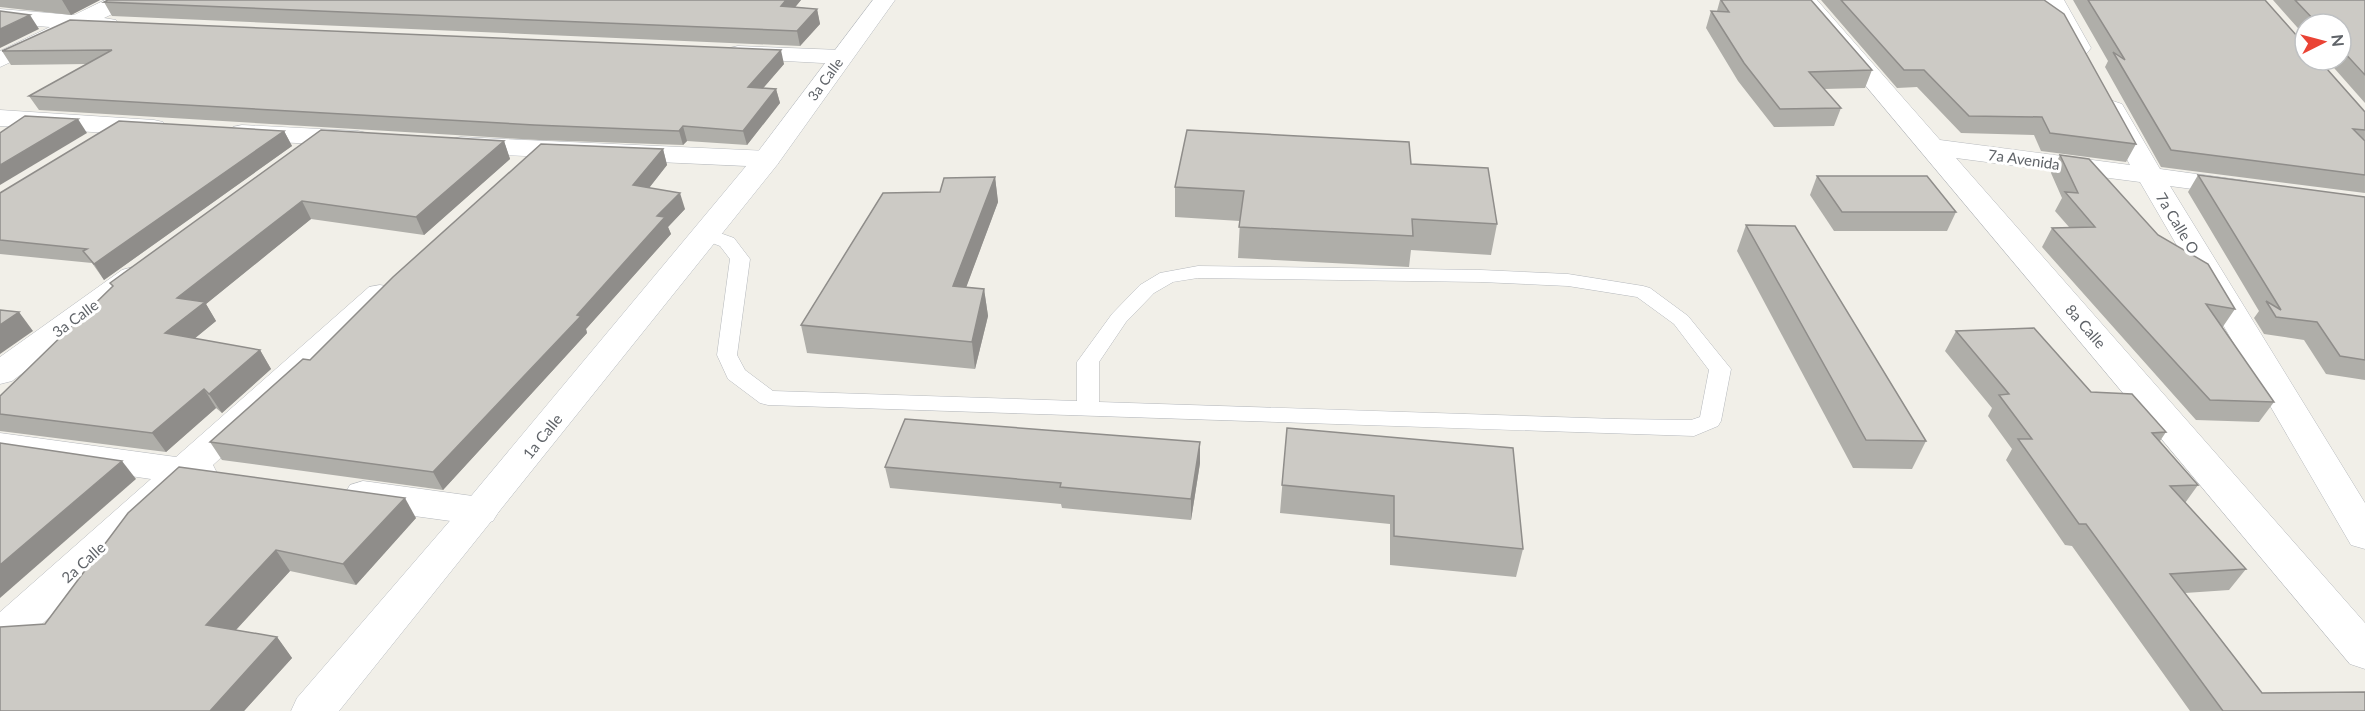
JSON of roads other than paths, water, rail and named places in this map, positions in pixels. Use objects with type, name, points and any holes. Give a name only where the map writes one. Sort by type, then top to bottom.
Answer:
[{"type":"street","points":[[0,60],[123,0]]},
{"type":"street","name":"3a Calle","points":[[767,159],[884,0]]},
{"type":"street","name":"8a Calle","points":[[1805,0],[2365,652]]},
{"type":"street","name":"7a Calle O","points":[[2053,0],[2150,176],[2365,535]]},
{"type":"street","points":[[0,16],[74,24],[133,26]]},
{"type":"street","points":[[712,52],[841,57]]},
{"type":"street","points":[[0,118],[180,129]]},
{"type":"street","points":[[80,151],[121,126]]},
{"type":"street","points":[[216,131],[383,140]]},
{"type":"street","points":[[286,165],[324,137]]},
{"type":"street","points":[[431,143],[539,150],[767,159]]},
{"type":"street","name":"7a Avenida","points":[[1933,147],[2263,191]]},
{"type":"street","points":[[504,182],[539,150]]},
{"type":"street","name":"1a Calle","points":[[312,711],[480,511],[767,159]]},
{"type":"street","name":"3a Calle","points":[[0,373],[152,262]]},
{"type":"street","name":"2a Calle","points":[[0,637],[406,270]]},
{"type":"street","points":[[0,445],[232,477]]},
{"type":"street","points":[[326,490],[480,511]]},
{"type":"lane","points":[[706,234],[727,242],[740,259],[727,355],[736,374],[768,398],[1088,409],[1694,428],[1710,422],[1720,369],[1681,320],[1643,292],[1568,280],[1481,276],[1198,272],[1167,277],[1146,289],[1119,318],[1088,362],[1088,409]]}]
